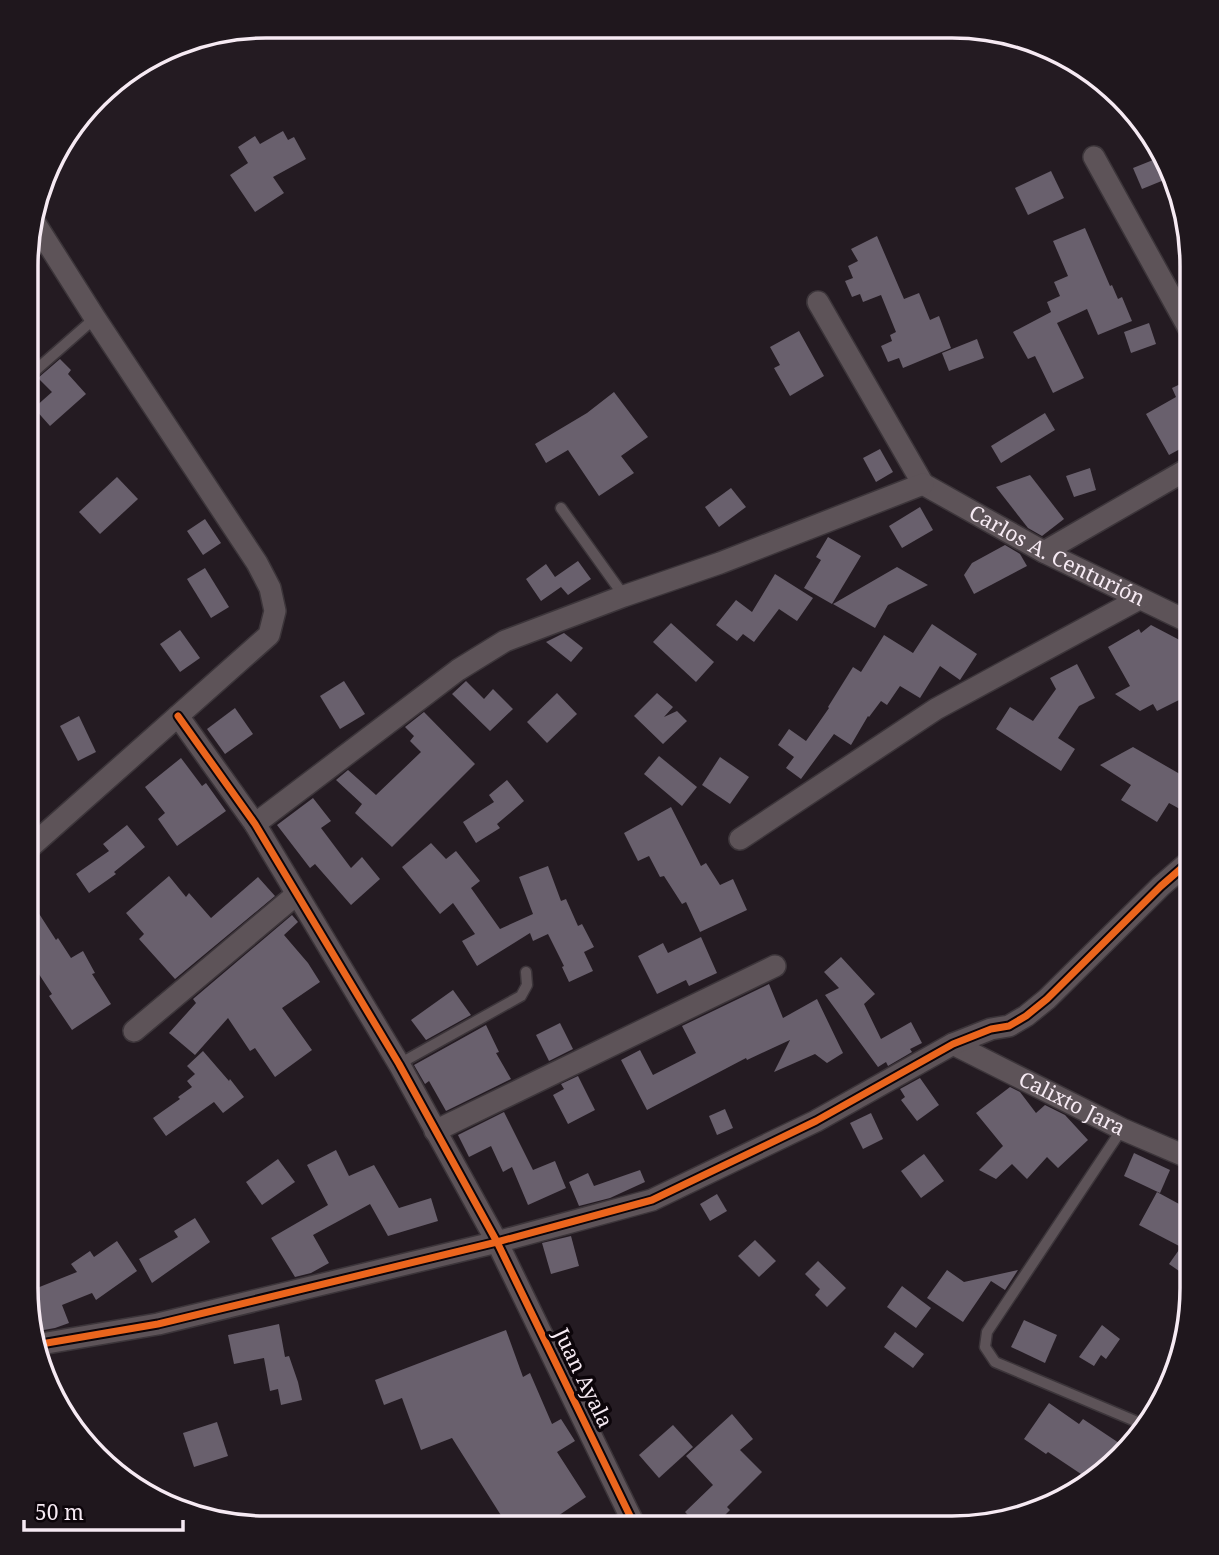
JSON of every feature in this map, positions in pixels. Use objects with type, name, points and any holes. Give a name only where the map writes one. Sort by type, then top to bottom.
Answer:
[{"type":"street","points":[[1094,157],[1180,312]]},
{"type":"street","points":[[38,840],[269,635],[275,611],[270,588],[257,563],[94,318],[41,233]]},
{"type":"street","points":[[255,824],[458,670],[505,641],[720,563],[923,484],[818,302]]},
{"type":"street","points":[[1044,552],[1180,474]]},
{"type":"street","name":"Carlos A. Centurión","points":[[923,484],[1044,552],[1180,618]]},
{"type":"street","points":[[740,839],[936,709],[1139,599]]},
{"type":"street","name":"Juan Ayala","points":[[178,716],[255,824],[399,1064],[497,1242],[631,1516]]},
{"type":"street","points":[[45,1343],[158,1324],[497,1242],[652,1200],[816,1121],[953,1044],[991,1029],[1009,1026],[1026,1016],[1048,999],[1180,869]]},
{"type":"street","points":[[134,1031],[298,894]]},
{"type":"street","points":[[435,1131],[775,966]]},
{"type":"street","name":"Calixto Jara","points":[[953,1044],[1122,1129],[1180,1154]]},
{"type":"lane","points":[[38,368],[94,318]]},
{"type":"lane","points":[[561,508],[624,596]]},
{"type":"lane","points":[[399,1064],[521,996],[527,985],[526,972]]},
{"type":"lane","points":[[1122,1129],[987,1332],[985,1348],[995,1362],[1137,1422]]},
{"type":"building","points":[[283,131],[288,140],[294,137],[306,159],[273,177],[284,193],[255,212],[230,175],[248,163],[238,147],[255,136],[260,144]]},
{"type":"building","points":[[1153,160],[1163,180],[1142,189],[1133,168]]},
{"type":"building","points":[[1051,171],[1064,198],[1028,215],[1015,188]]},
{"type":"building","points":[[1085,228],[1110,286],[1112,285],[1118,299],[1122,297],[1132,321],[1098,335],[1087,309],[1057,323],[1084,378],[1053,393],[1035,356],[1028,359],[1013,332],[1051,312],[1047,302],[1060,296],[1054,282],[1068,276],[1053,241]]},
{"type":"building","points":[[877,236],[904,299],[919,293],[930,320],[939,316],[951,348],[903,368],[899,358],[888,362],[881,346],[892,341],[890,335],[896,332],[881,295],[863,302],[860,294],[852,297],[845,281],[853,278],[848,266],[858,261],[851,249]]},
{"type":"building","points":[[1149,323],[1156,344],[1131,353],[1124,332]]},
{"type":"building","points":[[799,331],[824,376],[790,396],[774,368],[780,365],[770,347]]},
{"type":"building","points":[[977,339],[984,358],[949,371],[942,353]]},
{"type":"building","points":[[60,359],[71,370],[68,374],[86,394],[50,426],[38,412],[38,404],[52,392],[38,378]]},
{"type":"building","points":[[1180,384],[1180,449],[1169,455],[1146,414],[1176,397],[1172,388]]},
{"type":"building","points":[[614,392],[648,437],[621,456],[634,473],[599,496],[568,450],[546,463],[535,444],[587,413]]},
{"type":"building","points":[[1045,413],[1055,430],[1001,463],[991,446]]},
{"type":"building","points":[[880,449],[893,472],[876,482],[863,458]]},
{"type":"building","points":[[1090,468],[1096,490],[1074,497],[1066,476]]},
{"type":"building","points":[[1030,475],[1064,519],[1042,536],[1028,528],[996,487]]},
{"type":"building","points":[[117,477],[138,499],[100,534],[79,512]]},
{"type":"building","points":[[731,488],[746,507],[719,527],[705,507]]},
{"type":"building","points":[[920,507],[933,530],[902,548],[889,526]]},
{"type":"building","points":[[205,519],[221,543],[203,555],[187,531]]},
{"type":"building","points":[[828,537],[861,556],[832,604],[804,588],[821,560],[816,557]]},
{"type":"building","points":[[1005,545],[1020,554],[1027,566],[974,594],[964,575],[972,563]]},
{"type":"building","points":[[578,561],[591,579],[568,595],[561,587],[541,601],[526,579],[546,564],[555,577]]},
{"type":"building","points":[[897,567],[928,585],[888,605],[875,628],[833,604]]},
{"type":"building","points":[[205,568],[229,607],[211,618],[187,579]]},
{"type":"building","points":[[775,574],[813,598],[797,621],[779,609],[754,642],[743,634],[737,641],[716,625],[736,600],[752,612]]},
{"type":"building","points":[[671,623],[714,662],[696,682],[653,642]]},
{"type":"building","points":[[932,624],[977,654],[960,680],[940,666],[920,698],[900,686],[887,705],[881,701],[868,716],[851,745],[834,734],[801,779],[786,768],[794,757],[778,745],[789,729],[806,741],[853,667],[861,672],[884,635],[913,653]]},
{"type":"building","points":[[1151,625],[1180,640],[1180,700],[1157,711],[1153,704],[1140,711],[1115,694],[1130,686],[1108,647],[1139,629],[1141,633]]},
{"type":"building","points":[[180,630],[200,658],[180,672],[160,644]]},
{"type":"building","points":[[564,633],[583,648],[571,662],[546,642]]},
{"type":"building","points":[[1077,664],[1095,698],[1079,706],[1058,738],[1075,749],[1061,771],[996,729],[1010,707],[1033,721],[1056,689],[1050,678]]},
{"type":"building","points":[[344,681],[365,714],[340,729],[320,696]]},
{"type":"building","points":[[466,681],[484,699],[493,689],[513,709],[490,731],[452,694]]},
{"type":"building","points":[[557,693],[577,714],[547,743],[527,722]]},
{"type":"building","points":[[657,693],[673,707],[664,717],[677,711],[687,721],[663,744],[634,716]]},
{"type":"building","points":[[235,708],[253,734],[225,754],[207,729]]},
{"type":"building","points":[[424,712],[475,764],[392,847],[355,813],[362,804],[336,780],[348,770],[376,795],[421,752],[410,741],[414,736],[405,727]]},
{"type":"building","points":[[79,716],[96,752],[78,761],[60,726]]},
{"type":"building","points":[[1133,747],[1180,774],[1180,809],[1169,803],[1157,822],[1121,800],[1131,785],[1100,765]]},
{"type":"building","points":[[659,756],[697,787],[682,806],[644,774]]},
{"type":"building","points":[[720,757],[749,777],[730,804],[702,785]]},
{"type":"building","points":[[181,758],[202,786],[206,783],[226,811],[177,846],[158,819],[165,813],[145,787]]},
{"type":"building","points":[[507,780],[524,801],[497,824],[500,828],[476,843],[463,822],[494,802],[489,795]]},
{"type":"building","points":[[313,798],[331,821],[321,828],[351,868],[362,857],[380,879],[351,905],[315,864],[310,868],[277,825]]},
{"type":"building","points":[[671,807],[701,866],[706,863],[720,885],[733,879],[747,910],[700,932],[686,902],[682,904],[664,876],[660,877],[649,856],[638,861],[624,833]]},
{"type":"building","points":[[127,825],[145,847],[114,872],[116,874],[89,893],[76,874],[109,851],[103,844]]},
{"type":"building","points":[[431,843],[446,859],[456,851],[480,881],[471,888],[500,929],[533,914],[519,877],[548,866],[561,901],[566,899],[578,926],[582,924],[594,947],[584,952],[593,971],[569,982],[548,934],[533,941],[530,933],[477,966],[462,941],[475,934],[453,903],[440,914],[402,867]]},
{"type":"building","points":[[169,876],[186,897],[189,893],[211,918],[258,877],[275,896],[175,979],[139,939],[144,934],[126,913]]},
{"type":"building","points":[[38,912],[71,958],[83,951],[95,973],[92,974],[111,1004],[72,1030],[49,996],[52,994],[38,973]]},
{"type":"building","points":[[292,915],[298,922],[284,935],[320,982],[282,1008],[312,1050],[275,1077],[255,1048],[250,1051],[228,1018],[195,1055],[169,1033],[196,1003],[193,999]]},
{"type":"building","points":[[701,937],[717,973],[689,986],[686,980],[657,994],[638,956],[663,943],[668,953]]},
{"type":"building","points":[[841,957],[875,994],[864,1004],[881,1039],[911,1022],[922,1043],[888,1066],[886,1062],[878,1067],[825,995],[839,988],[824,972]]},
{"type":"building","points":[[769,984],[783,1018],[817,999],[843,1053],[827,1063],[815,1054],[774,1072],[790,1040],[747,1060],[746,1058],[647,1110],[621,1060],[640,1050],[653,1075],[696,1053],[682,1026]]},
{"type":"building","points":[[453,990],[471,1015],[426,1040],[411,1020]]},
{"type":"building","points":[[560,1023],[573,1049],[549,1061],[536,1035]]},
{"type":"building","points":[[486,1025],[499,1052],[496,1053],[511,1079],[446,1111],[429,1081],[425,1084],[414,1065]]},
{"type":"building","points":[[203,1051],[244,1097],[223,1113],[214,1102],[166,1136],[153,1118],[192,1087],[187,1081],[195,1074],[187,1066]]},
{"type":"building","points":[[578,1076],[595,1110],[568,1124],[553,1095],[564,1089],[561,1084]]},
{"type":"building","points":[[920,1078],[939,1105],[917,1121],[901,1100],[905,1097],[900,1089]]},
{"type":"building","points":[[1010,1087],[1020,1092],[1036,1113],[1045,1105],[1065,1115],[1088,1140],[1058,1168],[1047,1157],[1027,1179],[1012,1164],[996,1179],[979,1170],[1003,1146],[976,1113]]},
{"type":"building","points":[[725,1109],[733,1128],[717,1135],[709,1116]]},
{"type":"building","points":[[504,1112],[533,1170],[555,1161],[566,1188],[528,1205],[512,1167],[503,1172],[491,1146],[469,1157],[458,1135]]},
{"type":"building","points":[[871,1113],[883,1139],[863,1149],[850,1123]]},
{"type":"building","points":[[336,1150],[349,1176],[374,1165],[399,1208],[431,1198],[438,1221],[388,1236],[370,1204],[313,1235],[329,1263],[311,1273],[295,1277],[271,1238],[328,1205],[307,1165]]},
{"type":"building","points":[[1134,1153],[1170,1170],[1160,1193],[1124,1176]]},
{"type":"building","points":[[924,1154],[944,1181],[921,1198],[901,1171]]},
{"type":"building","points":[[278,1159],[295,1182],[262,1205],[246,1182]]},
{"type":"building","points":[[640,1170],[645,1182],[610,1198],[579,1206],[569,1182],[588,1173],[594,1186]]},
{"type":"building","points":[[1157,1192],[1180,1204],[1180,1246],[1139,1225]]},
{"type":"building","points":[[717,1194],[727,1211],[710,1221],[700,1204]]},
{"type":"building","points":[[195,1218],[210,1242],[152,1283],[139,1259],[178,1237],[174,1231]]},
{"type":"building","points":[[571,1236],[579,1266],[551,1274],[542,1243]]},
{"type":"building","points":[[755,1240],[776,1261],[759,1277],[738,1256]]},
{"type":"building","points":[[117,1241],[137,1271],[96,1300],[92,1293],[62,1305],[69,1323],[43,1330],[38,1288],[77,1272],[71,1264],[90,1251],[94,1257]]},
{"type":"building","points":[[1180,1248],[1180,1272],[1169,1264]]},
{"type":"building","points":[[818,1261],[846,1288],[827,1307],[815,1295],[820,1289],[805,1274]]},
{"type":"building","points":[[947,1270],[964,1282],[1018,1270],[1005,1290],[991,1281],[963,1322],[927,1298]]},
{"type":"building","points":[[902,1286],[931,1308],[916,1328],[887,1307]]},
{"type":"building","points":[[1024,1320],[1057,1335],[1045,1363],[1011,1347]]},
{"type":"building","points":[[279,1324],[285,1357],[289,1356],[302,1400],[281,1405],[278,1389],[270,1391],[264,1358],[234,1364],[228,1335]]},
{"type":"building","points":[[1102,1325],[1120,1339],[1106,1359],[1101,1355],[1094,1366],[1079,1357]]},
{"type":"building","points":[[506,1330],[523,1377],[530,1373],[552,1424],[561,1419],[575,1441],[557,1452],[586,1497],[558,1516],[501,1516],[452,1438],[421,1450],[402,1398],[384,1405],[375,1380]]},
{"type":"building","points":[[895,1332],[924,1354],[913,1368],[884,1347]]},
{"type":"building","points":[[1049,1403],[1079,1424],[1083,1419],[1120,1443],[1082,1475],[1024,1439]]},
{"type":"building","points":[[732,1414],[753,1439],[740,1450],[762,1472],[727,1507],[730,1510],[724,1516],[689,1516],[685,1512],[713,1485],[686,1456]]},
{"type":"building","points":[[217,1422],[228,1456],[194,1467],[183,1433]]},
{"type":"building","points":[[673,1425],[693,1447],[659,1478],[639,1455]]},
{"type":"cycle path","points":[[178,716],[255,824],[399,1064],[497,1242],[630,1516]]},
{"type":"cycle path","points":[[45,1343],[158,1324],[497,1242],[652,1200],[816,1121],[953,1044],[991,1029],[1009,1026],[1026,1016],[1047,999],[1180,869]]}]
